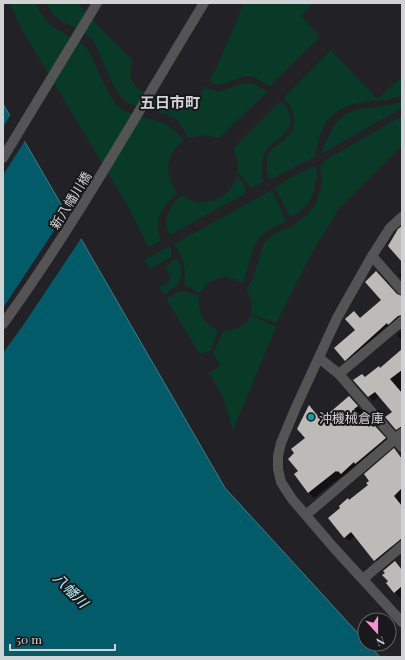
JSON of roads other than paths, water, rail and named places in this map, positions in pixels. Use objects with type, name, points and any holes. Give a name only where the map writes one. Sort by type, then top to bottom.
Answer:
[{"type":"street","points":[[3,158],[97,3]]},
{"type":"street","name":"新八幡川橋","points":[[3,324],[83,204],[204,3]]},
{"type":"street","points":[[402,217],[390,228],[340,312],[285,431],[278,456],[278,470],[281,482],[292,499],[402,622]]},
{"type":"street","points":[[372,256],[402,290]]},
{"type":"street","points":[[338,374],[402,321]]},
{"type":"street","points":[[319,358],[338,374],[398,436],[402,447]]},
{"type":"street","points":[[306,515],[398,436]]},
{"type":"street","points":[[363,579],[402,546]]},
{"type":"water","name":"八幡川","points":[[3,104],[225,488],[357,632],[357,652],[375,652],[380,657],[3,657]]},
{"type":"place","name":"沖機械倉庫","points":[[311,417]]},
{"type":"district","name":"五日市町","points":[[170,102]]}]
